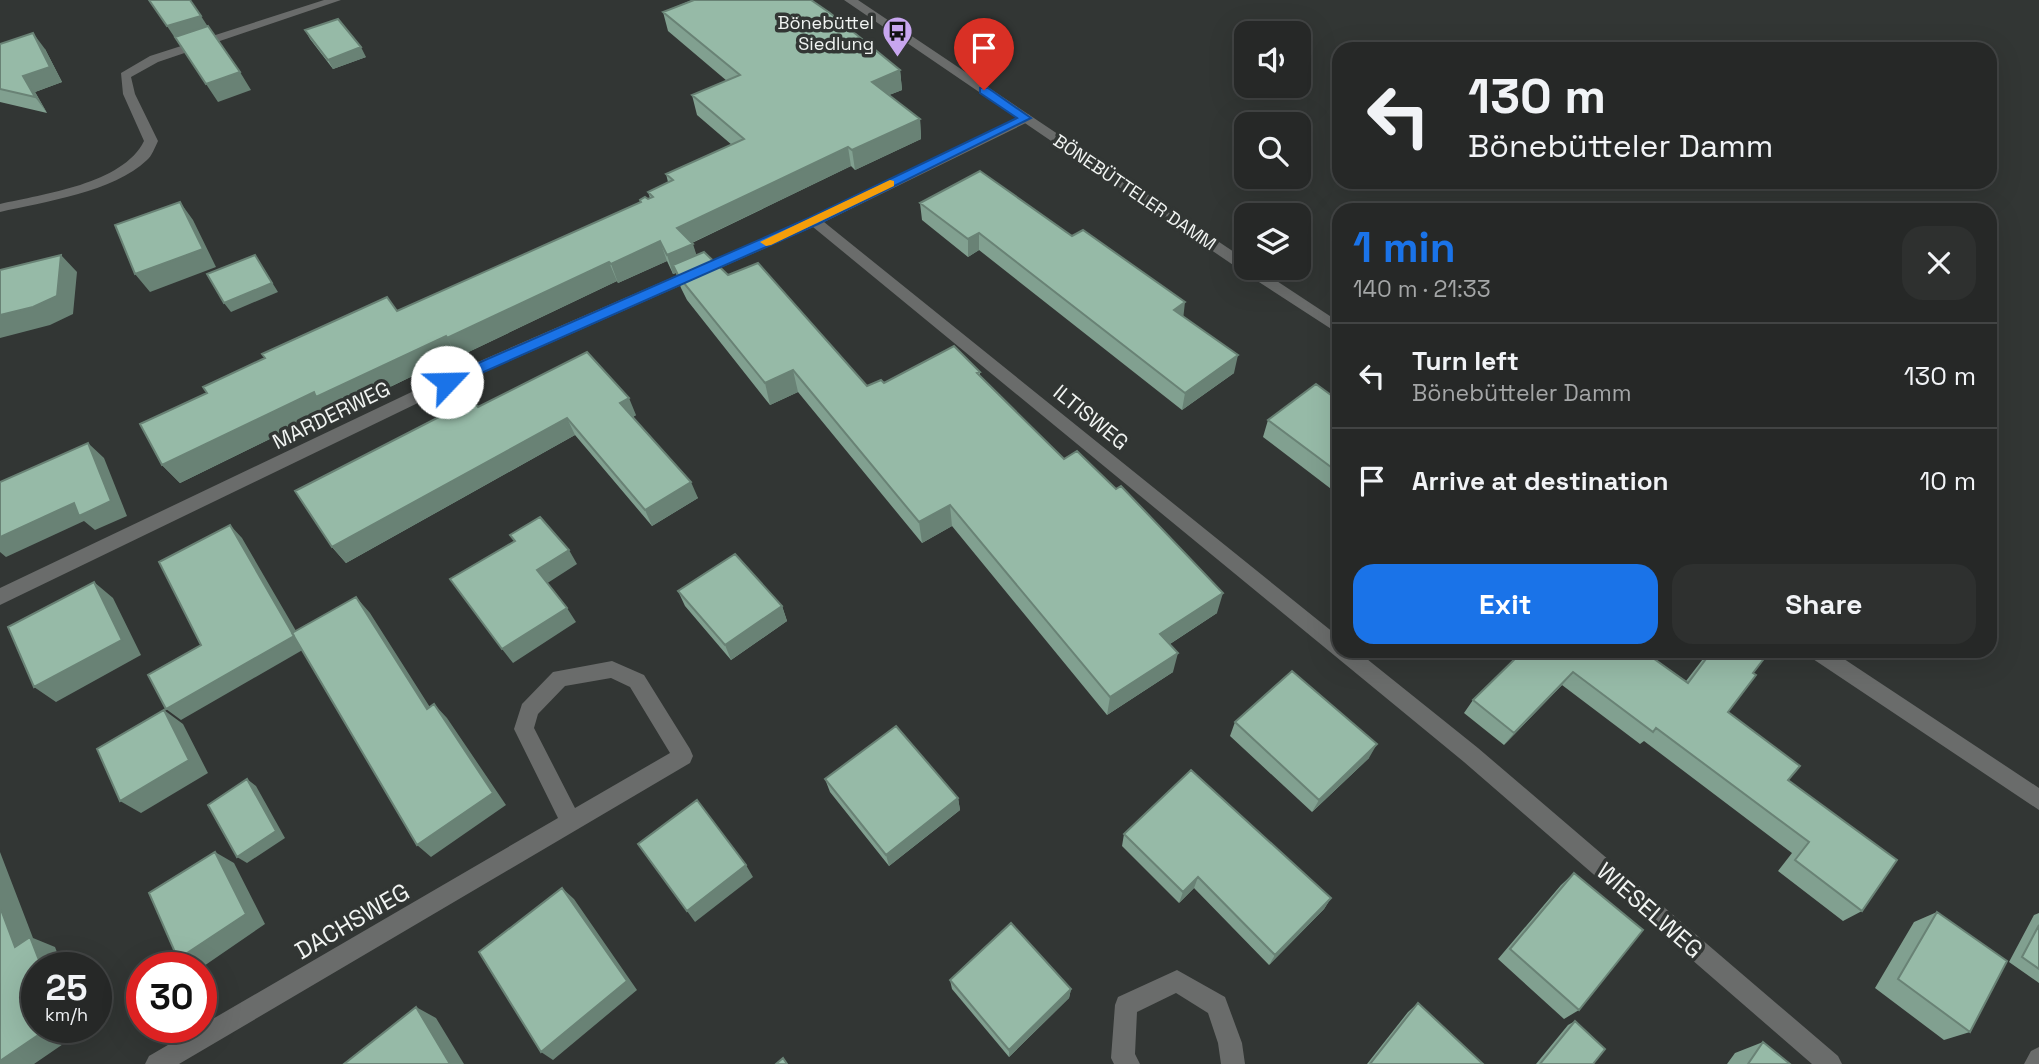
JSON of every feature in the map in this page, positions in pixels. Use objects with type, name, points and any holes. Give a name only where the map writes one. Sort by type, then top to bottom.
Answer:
[{"type":"street","points":[[0,208],[77,190],[109,178],[143,157],[151,141],[129,94],[125,76],[154,59],[335,0]]},
{"type":"street","name":"BÖNEBÜTTELER DAMM","points":[[850,0],[1234,258]]},
{"type":"street","name":"MARDERWEG","points":[[0,597],[447,382],[814,221],[1025,118]]},
{"type":"street","name":"ILTISWEG","points":[[814,221],[1332,642]]},
{"type":"street","name":"BÖNEBÜTTELER DAMM","points":[[1266,280],[1332,324]]},
{"type":"street","name":"ILTISWEG","points":[[1352,658],[1471,755]]},
{"type":"street","points":[[1827,658],[2039,800]]},
{"type":"street","name":"DACHSWEG","points":[[158,1064],[572,823],[683,755],[636,681],[612,668],[560,678],[529,710],[524,729],[572,823]]},
{"type":"street","name":"WIESELWEG","points":[[1471,755],[1830,1064]]},
{"type":"street","points":[[1128,1064],[1123,1058],[1126,1005],[1177,981],[1217,1005],[1230,1043],[1233,1064]]},
{"type":"street","points":[[2036,1064],[2039,1059]]},
{"type":"building","points":[[149,0],[190,0],[201,16],[167,26]]},
{"type":"building","points":[[694,0],[811,0],[900,70],[872,82],[920,119],[852,150],[848,147],[677,228],[693,244],[667,255],[660,241],[611,264],[609,262],[316,397],[314,392],[162,465],[140,424],[207,393],[203,387],[265,358],[262,354],[387,297],[397,311],[641,202],[645,197],[653,197],[648,192],[673,180],[666,174],[744,139],[692,95],[740,75],[663,12]]},
{"type":"building","points":[[338,19],[361,47],[328,60],[305,30]]},
{"type":"building","points":[[208,26],[240,72],[206,84],[175,37]]},
{"type":"building","points":[[33,33],[50,67],[23,76],[35,97],[0,89],[0,44]]},
{"type":"building","points":[[980,171],[1072,236],[1083,230],[1185,302],[1174,310],[1238,355],[1185,393],[979,233],[968,239],[920,203]]},
{"type":"building","points":[[180,202],[203,249],[135,274],[115,225]]},
{"type":"building","points":[[704,252],[728,275],[758,263],[867,386],[881,380],[884,383],[954,346],[980,372],[977,373],[1064,459],[1077,451],[1116,489],[1121,486],[1223,593],[1160,634],[1178,653],[1110,697],[950,505],[919,522],[793,370],[765,383],[679,277],[673,265]]},
{"type":"building","points":[[61,255],[57,296],[33,307],[0,315],[0,270]]},
{"type":"building","points":[[255,255],[272,283],[224,303],[207,274]]},
{"type":"building","points":[[587,352],[629,398],[620,403],[691,482],[645,510],[567,418],[332,547],[295,491],[472,400],[478,407]]},
{"type":"building","points":[[1316,384],[1332,396],[1332,468],[1268,420]]},
{"type":"building","points":[[88,443],[111,501],[79,516],[74,503],[0,537],[0,482]]},
{"type":"building","points":[[540,517],[569,550],[537,570],[567,608],[502,649],[450,579],[515,541],[510,535]]},
{"type":"building","points":[[230,525],[294,636],[166,709],[148,675],[201,645],[159,562]]},
{"type":"building","points":[[735,554],[782,606],[725,645],[678,591]]},
{"type":"building","points":[[94,582],[122,640],[34,687],[8,627]]},
{"type":"building","points":[[356,597],[427,709],[434,704],[493,793],[417,845],[292,633]]},
{"type":"building","points":[[1516,658],[1653,658],[1688,683],[1707,658],[1764,658],[1753,673],[1756,675],[1728,712],[1800,766],[1788,780],[1897,860],[1862,911],[1795,860],[1809,842],[1656,728],[1653,732],[1573,672],[1514,733],[1473,700]]},
{"type":"building","points":[[1292,671],[1377,744],[1319,800],[1235,722]]},
{"type":"building","points":[[164,710],[189,760],[120,801],[97,749]]},
{"type":"building","points":[[896,726],[958,798],[886,855],[825,779]]},
{"type":"building","points":[[1191,770],[1331,898],[1275,955],[1198,877],[1183,892],[1124,834]]},
{"type":"building","points":[[247,779],[276,831],[237,857],[208,805]]},
{"type":"building","points":[[697,800],[746,865],[687,911],[638,844]]},
{"type":"building","points":[[215,852],[246,914],[189,952],[175,952],[149,893]]},
{"type":"building","points":[[1574,873],[1643,930],[1579,1010],[1510,949]]},
{"type":"building","points":[[562,888],[627,981],[541,1052],[479,952]]},
{"type":"building","points":[[0,907],[15,947],[30,937],[36,952],[21,952],[21,1043],[26,1043],[0,1061]]},
{"type":"building","points":[[1937,912],[2007,961],[1970,1032],[1898,979]]},
{"type":"building","points":[[1011,923],[1071,989],[1009,1050],[950,980]]},
{"type":"building","points":[[2039,925],[2039,969],[2022,957]]},
{"type":"building","points":[[1418,1003],[1483,1064],[1370,1064]]},
{"type":"building","points":[[416,1007],[450,1064],[344,1064]]},
{"type":"building","points":[[1575,1021],[1605,1049],[1593,1064],[1540,1064]]},
{"type":"building","points":[[1763,1042],[1790,1064],[1748,1064]]},
{"type":"building","points":[[783,1058],[787,1064],[776,1064]]},
{"type":"slow traffic","points":[[766,242],[890,184]]},
{"type":"place","name":"Bönebüttel Siedlung","points":[[897,59]]},
{"type":"route","points":[[447,382],[814,221],[1025,118],[984,90]]}]
